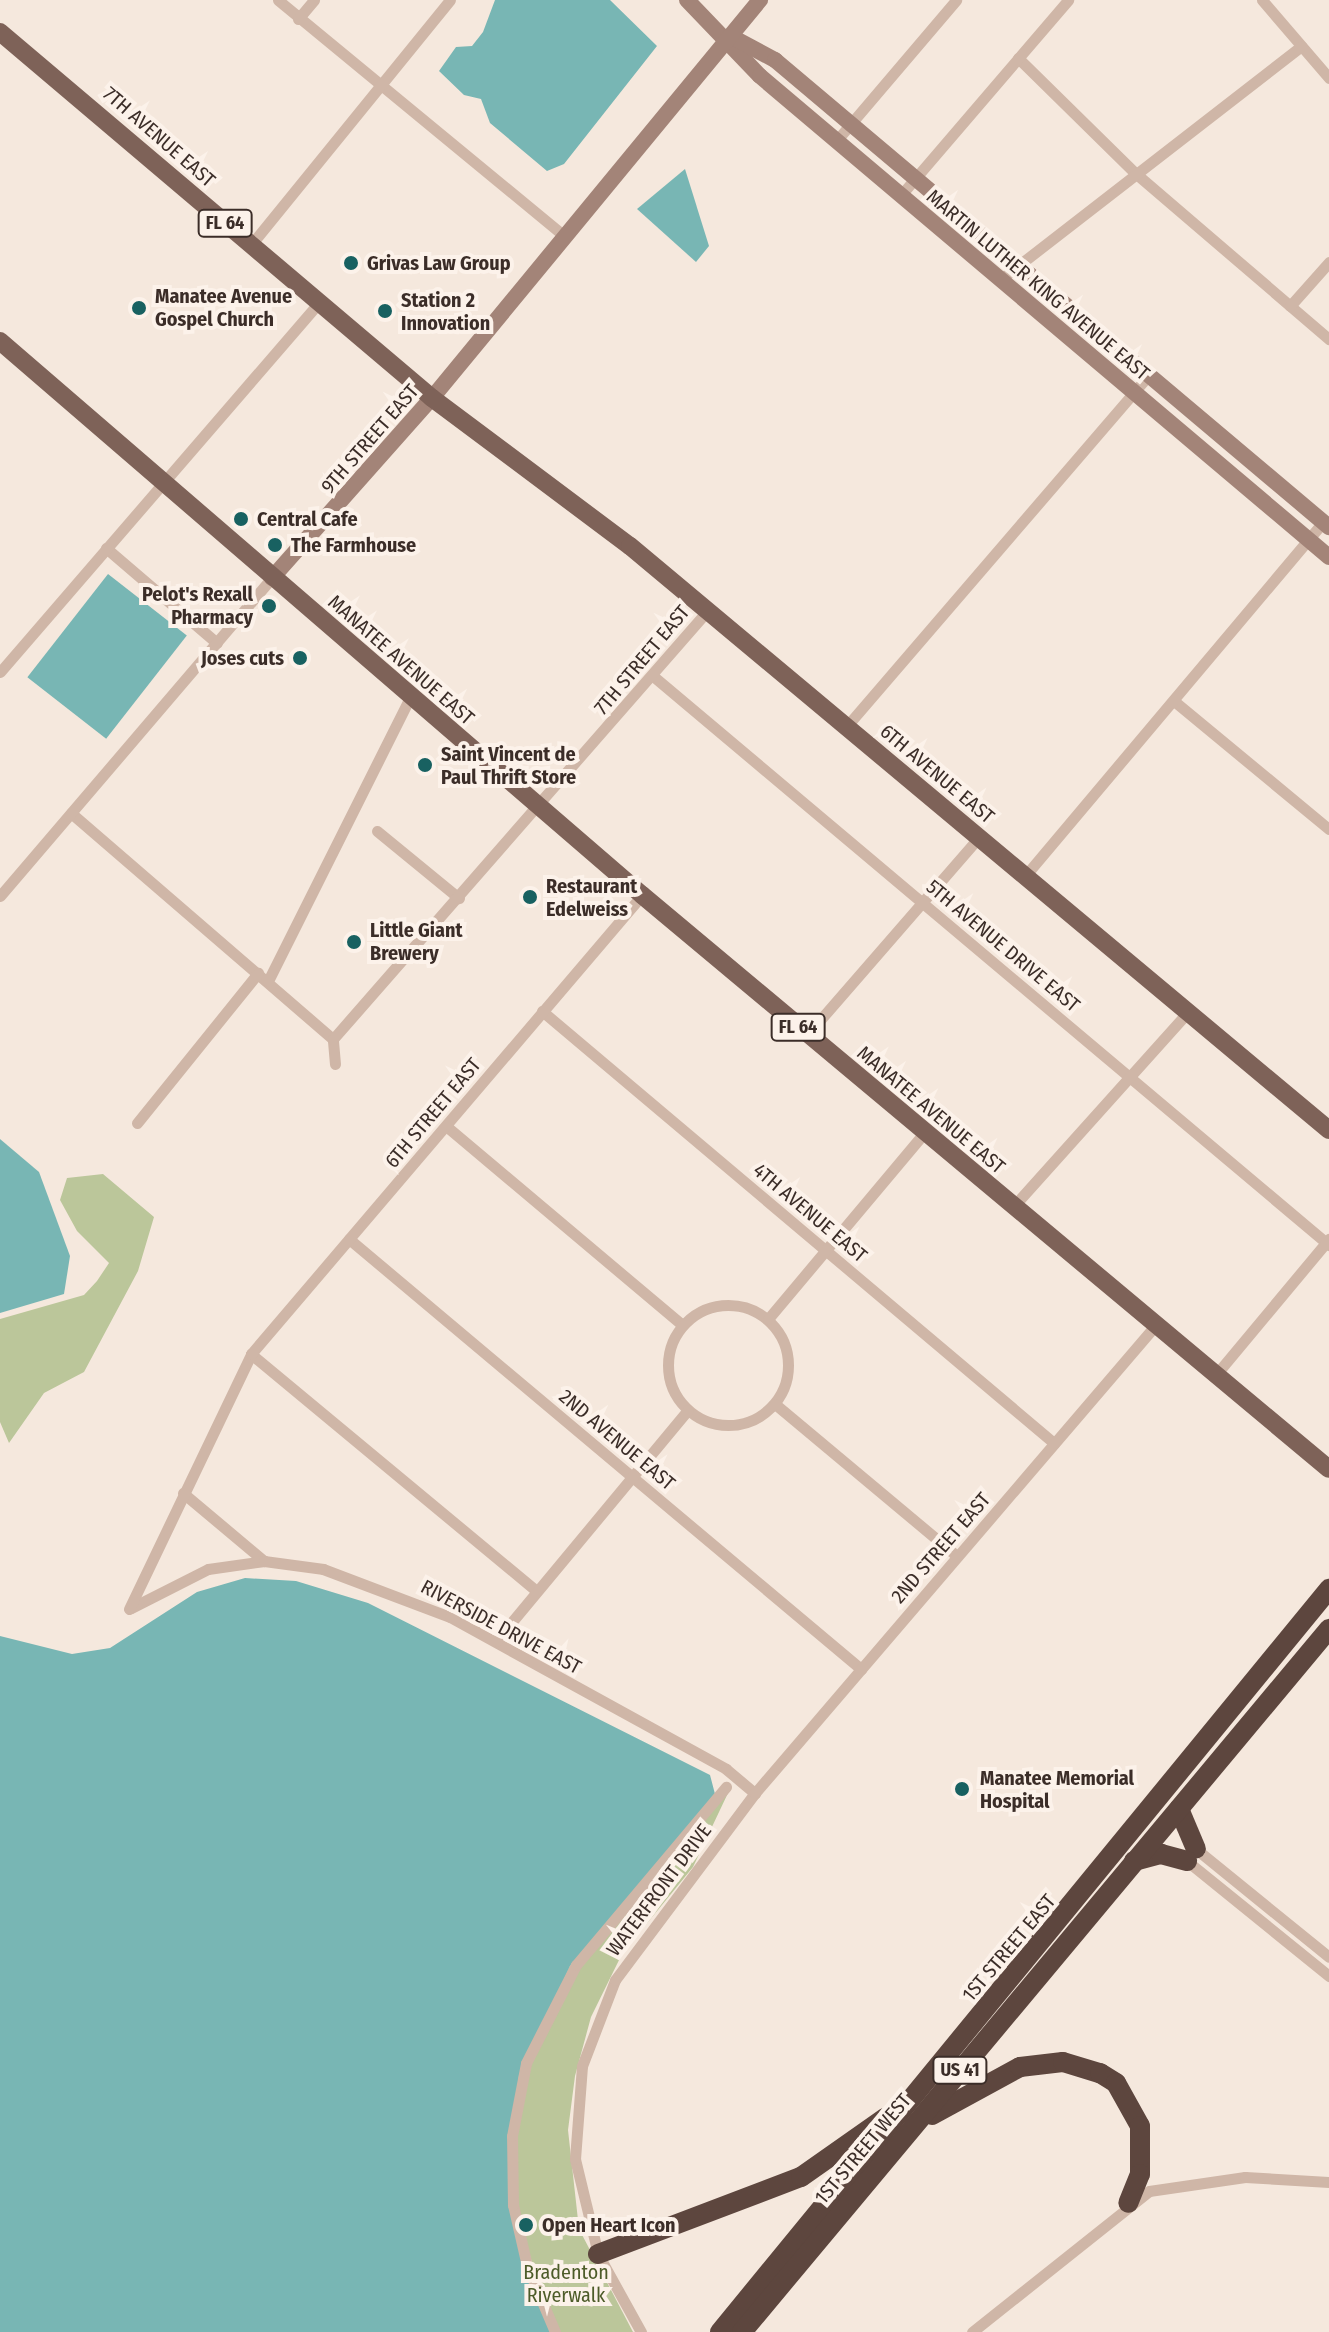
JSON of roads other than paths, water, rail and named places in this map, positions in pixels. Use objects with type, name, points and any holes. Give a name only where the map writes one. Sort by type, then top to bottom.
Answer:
[{"type":"highway","name":"1ST STREET EAST","points":[[720,2332],[936,2073],[1329,1589]]},
{"type":"highway","name":"1ST STREET WEST","points":[[742,2332],[1329,1629]]},
{"type":"highway","points":[[1134,1861],[1159,1854],[1191,1855],[1179,1809]]},
{"type":"highway","points":[[912,2128],[1001,2073],[1049,2062],[1083,2065],[1116,2083],[1140,2126],[1140,2174],[1128,2203]]},
{"type":"highway","points":[[598,2254],[818,2168],[936,2073]]},
{"type":"main road","name":"7TH AVENUE EAST","points":[[0,30],[318,303],[432,398],[513,458]]},
{"type":"main road","name":"MANATEE AVENUE EAST","points":[[0,341],[538,807],[1154,1327],[1329,1469]]},
{"type":"main road","name":"6TH AVENUE EAST","points":[[513,458],[708,610],[1329,1130]]},
{"type":"street","points":[[278,0],[563,235]]},
{"type":"street","points":[[298,19],[314,0]]},
{"type":"street","points":[[250,246],[450,0]]},
{"type":"street","name":"MARTIN LUTHER KING AVENUE EAST","points":[[687,0],[729,36],[760,76],[1329,557]]},
{"type":"street","name":"9TH STREET EAST","points":[[0,896],[272,578],[432,398],[563,235],[760,0]]},
{"type":"street","points":[[837,140],[956,0]]},
{"type":"street","points":[[901,195],[1068,0]]},
{"type":"street","points":[[1262,0],[1329,78]]},
{"type":"street","name":"MARTIN LUTHER KING AVENUE EAST","points":[[729,36],[775,60],[1326,525]]},
{"type":"street","points":[[1001,279],[1015,263],[1301,46]]},
{"type":"street","points":[[1018,58],[1134,172],[1329,339]]},
{"type":"street","points":[[1290,306],[1329,262]]},
{"type":"street","points":[[0,672],[318,303]]},
{"type":"street","points":[[846,727],[1149,375]]},
{"type":"street","points":[[1025,876],[1308,540],[1326,525]]},
{"type":"street","points":[[106,548],[217,643]]},
{"type":"street","name":"7TH STREET EAST","points":[[333,1039],[708,610]]},
{"type":"street","name":"5TH AVENUE DRIVE EAST","points":[[653,676],[1328,1242]]},
{"type":"street","points":[[137,1123],[263,977],[410,697]]},
{"type":"street","points":[[1174,701],[1329,829]]},
{"type":"street","points":[[71,813],[333,1039],[335,1064]]},
{"type":"street","points":[[377,831],[459,898]]},
{"type":"street","points":[[807,1035],[979,837]]},
{"type":"street","name":"6TH STREET EAST","points":[[264,1561],[188,1575],[129,1609],[251,1354],[642,895]]},
{"type":"street","name":"4TH AVENUE EAST","points":[[542,1011],[1054,1443]]},
{"type":"street","points":[[1012,1208],[1188,1012]]},
{"type":"street","points":[[446,1126],[682,1325]]},
{"type":"street","points":[[768,1319],[924,1133]]},
{"type":"street","name":"2ND AVENUE EAST","points":[[349,1239],[861,1669]]},
{"type":"street","points":[[1214,1377],[1328,1242]]},
{"type":"street","points":[[724,1304],[768,1319],[788,1360],[775,1404],[734,1425],[688,1410],[668,1369],[682,1325],[724,1304]]},
{"type":"street","name":"2ND STREET EAST","points":[[755,1793],[1154,1327]]},
{"type":"street","points":[[251,1354],[536,1591]]},
{"type":"street","points":[[775,1404],[957,1556]]},
{"type":"street","points":[[496,1641],[688,1410]]},
{"type":"street","name":"RIVERSIDE DRIVE EAST","points":[[183,1493],[264,1561],[384,1588],[496,1641],[726,1769],[755,1793]]},
{"type":"street","points":[[555,2332],[527,2266],[513,2205],[512,2136],[526,2063],[576,1965],[726,1787]]},
{"type":"street","name":"WATERFRONT DRIVE","points":[[641,2332],[598,2254],[575,2151],[577,2095],[591,2038],[625,1963],[755,1793]]},
{"type":"street","points":[[1191,1855],[1329,1957]]},
{"type":"street","points":[[1191,1855],[1329,1976]]},
{"type":"street","points":[[972,2332],[1128,2203],[1149,2191],[1218,2179],[1329,2182]]},
{"type":"water","points":[[495,0],[610,0],[657,46],[564,164],[547,171],[490,123],[481,99],[464,95],[439,71],[456,47],[472,46],[483,32]]},
{"type":"water","points":[[685,169],[709,246],[696,262],[637,209]]},
{"type":"water","points":[[108,574],[187,636],[106,739],[27,677]]},
{"type":"water","points":[[0,1139],[39,1172],[70,1256],[64,1294],[0,1313]]},
{"type":"water","points":[[245,1578],[296,1581],[368,1603],[710,1775],[715,1794],[570,1966],[519,2075],[510,2210],[553,2332],[0,2332],[0,1636],[72,1654],[110,1648],[197,1592]]},
{"type":"place","name":"Grivas Law Group","points":[[351,263]]},
{"type":"place","name":"Manatee Avenue Gospel Church","points":[[139,308]]},
{"type":"place","name":"Station 2 Innovation","points":[[385,311]]},
{"type":"place","name":"Central Cafe","points":[[241,519]]},
{"type":"place","name":"The Farmhouse","points":[[275,545]]},
{"type":"place","name":"Pelot's Rexall Pharmacy","points":[[269,606]]},
{"type":"place","name":"Joses cuts","points":[[300,658]]},
{"type":"place","name":"Saint Vincent de Paul Thrift Store","points":[[425,765]]},
{"type":"place","name":"Restaurant Edelweiss","points":[[530,897]]},
{"type":"place","name":"Little Giant Brewery","points":[[354,942]]},
{"type":"place","name":"Manatee Memorial Hospital","points":[[962,1789]]},
{"type":"place","name":"Open Heart Icon","points":[[526,2225]]},
{"type":"park label","name":"Bradenton Riverwalk","points":[[566,2284]]}]
